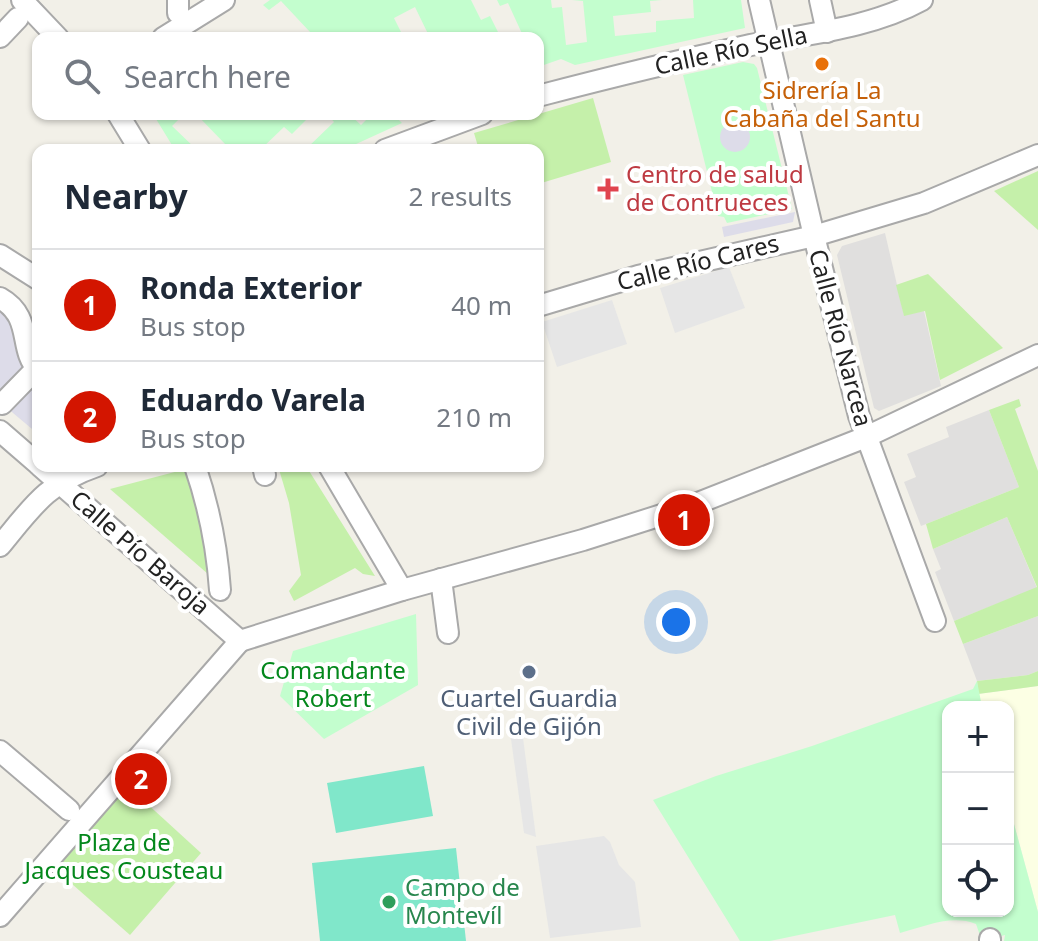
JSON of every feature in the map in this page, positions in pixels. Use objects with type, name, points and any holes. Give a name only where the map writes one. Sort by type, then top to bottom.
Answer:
[{"type":"street","points":[[173,32],[224,0]]},
{"type":"street","name":"Calle Río Narcea","points":[[759,0],[814,236],[866,437],[935,621]]},
{"type":"street","points":[[820,0],[827,32]]},
{"type":"street","name":"Calle Río Sella","points":[[544,95],[769,42],[827,32],[922,0]]},
{"type":"street","points":[[0,37],[20,9],[50,32]]},
{"type":"street","points":[[122,120],[136,144]]},
{"type":"street","points":[[401,144],[466,120]]},
{"type":"street","name":"Calle Río Cares","points":[[544,304],[638,276],[814,236],[924,203],[1038,155]]},
{"type":"street","points":[[0,255],[32,275]]},
{"type":"street","points":[[32,277],[3,299],[25,326],[32,363]]},
{"type":"street","points":[[0,916],[240,641],[693,505],[866,437],[1038,355]]},
{"type":"street","points":[[2,404],[32,374]]},
{"type":"street","name":"Calle Pío Baroja","points":[[0,431],[32,459]]},
{"type":"street","name":"Calle Pío Baroja","points":[[47,472],[240,641]]},
{"type":"street","points":[[0,546],[43,495],[59,482],[83,472]]},
{"type":"street","points":[[197,472],[210,509],[220,590]]},
{"type":"street","points":[[333,472],[402,590]]},
{"type":"street","points":[[441,579],[448,633]]},
{"type":"street","points":[[0,751],[69,810]]},
{"type":"shaded area","points":[[735,122],[746,126],[750,137],[746,148],[735,152],[724,148],[720,137],[724,126]]},
{"type":"shaded area","points":[[795,212],[793,222],[724,237],[722,227]]},
{"type":"shaded area","points":[[885,233],[904,315],[924,311],[941,386],[879,411],[874,408],[837,255],[842,246]]},
{"type":"shaded area","points":[[729,267],[745,308],[675,333],[660,288]]},
{"type":"shaded area","points":[[0,298],[32,358],[32,429],[0,402]]},
{"type":"shaded area","points":[[612,300],[627,344],[557,367],[544,321]]},
{"type":"shaded area","points":[[989,410],[1019,487],[921,526],[904,482],[916,477],[907,454],[949,437],[946,427]]},
{"type":"shaded area","points":[[1007,517],[1037,588],[954,621],[935,572],[941,569],[933,549]]},
{"type":"shaded area","points":[[1038,616],[1038,671],[977,681],[963,644]]},
{"type":"shaded area","points":[[1038,686],[1038,912],[1014,824],[1014,701],[980,701],[978,694]]},
{"type":"shaded area","points":[[522,730],[536,837],[524,833],[510,732]]},
{"type":"shaded area","points":[[604,836],[610,842],[619,865],[635,882],[641,927],[550,938],[536,846]]},
{"type":"green space","points":[[270,0],[471,0],[481,20],[490,16],[498,32],[427,32],[415,7],[394,18],[401,32],[310,32],[281,1],[269,10],[263,5]]},
{"type":"green space","points":[[497,0],[551,0],[552,8],[562,7],[566,45],[587,42],[583,1],[572,0],[662,0],[650,1],[651,12],[613,16],[615,36],[656,32],[656,21],[694,18],[693,0],[741,0],[745,28],[575,65],[561,59],[544,65],[544,32],[521,32],[508,3],[500,6]]},
{"type":"green space","points":[[743,62],[754,64],[757,68],[792,209],[727,223],[724,217],[718,216],[683,75]]},
{"type":"green space","points":[[593,98],[611,162],[544,182],[544,144],[477,144],[474,133],[518,120],[544,120],[544,112]]},
{"type":"green space","points":[[157,120],[178,120],[172,126],[191,144],[171,144]]},
{"type":"green space","points":[[202,120],[306,120],[292,134],[284,127],[266,144],[225,144]]},
{"type":"green space","points":[[332,120],[356,120],[361,125],[366,120],[399,120],[402,123],[356,144],[311,144],[334,122]]},
{"type":"green space","points":[[1038,171],[1038,230],[994,191]]},
{"type":"green space","points":[[928,274],[1003,348],[940,380],[925,311],[904,316],[896,285]]},
{"type":"green space","points":[[1019,399],[1021,406],[1015,409],[1038,471],[1038,616],[963,644],[954,621],[1037,587],[1007,517],[933,549],[926,524],[1019,487],[989,410]]},
{"type":"green space","points":[[175,472],[187,472],[202,520],[208,574],[110,489]]},
{"type":"green space","points":[[280,472],[310,472],[375,576],[363,574],[355,568],[294,601],[289,591],[301,575],[289,503]]},
{"type":"green space","name":"Comandante Robert","points":[[416,614],[418,685],[324,739],[280,696],[293,651]]},
{"type":"green space","points":[[1038,671],[1038,686],[978,694],[977,681]]},
{"type":"green space","points":[[977,681],[981,701],[942,701],[942,917],[1014,917],[1014,824],[1038,912],[1038,941],[1004,941],[1005,935],[982,941],[976,924],[957,920],[900,933],[895,915],[770,941],[740,941],[653,800],[973,689]]},
{"type":"green space","points":[[424,766],[433,816],[336,833],[327,783]]},
{"type":"green space","name":"Plaza de Jacques Cousteau","points":[[120,779],[201,853],[130,935],[47,862]]},
{"type":"green space","name":"Campo de Montevíl","points":[[456,848],[466,941],[320,941],[312,863]]},
{"type":"place","name":"Sidrería La Cabaña del Santu","points":[[822,64]]},
{"type":"place","name":"Centro de salud de Contrueces","points":[[608,189]]},
{"type":"place","name":"Ronda Exterior","points":[[684,520]]},
{"type":"place","name":"Cuartel Guardia Civil de Gijón","points":[[529,672]]},
{"type":"place","name":"Eduardo Varela","points":[[141,779]]},
{"type":"place","name":"Campo de Montevíl","points":[[389,902]]}]
